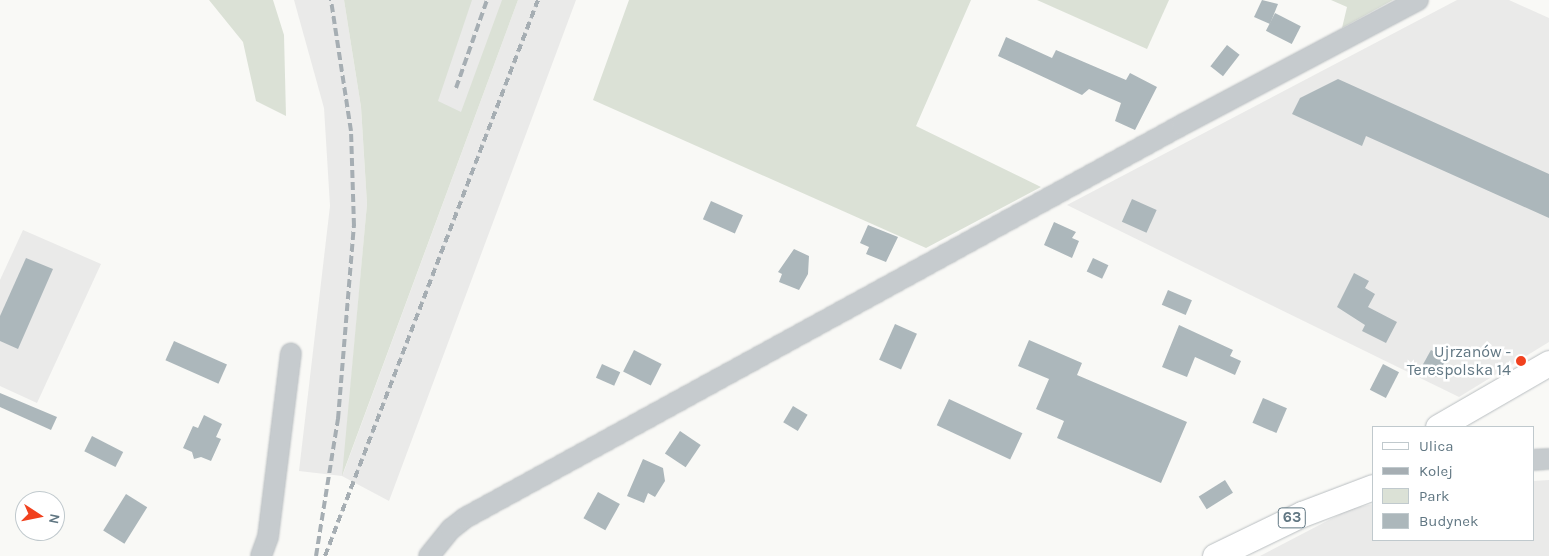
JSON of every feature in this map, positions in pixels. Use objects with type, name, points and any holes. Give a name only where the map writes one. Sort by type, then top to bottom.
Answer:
[{"type":"main road","points":[[1440,426],[1549,363]]},
{"type":"main road","name":"63","points":[[1215,556],[1302,514],[1372,487]]},
{"type":"street","points":[[429,556],[450,529],[465,518],[1165,135],[1418,0]]},
{"type":"street","points":[[261,556],[268,537],[291,354]]},
{"type":"street","points":[[1534,460],[1549,459]]},
{"type":"shaded area","points":[[294,0],[344,0],[361,107],[367,204],[343,474],[518,0],[576,0],[389,501],[342,476],[299,471],[330,206],[324,108]]},
{"type":"shaded area","points":[[467,0],[513,0],[470,119],[428,102]]},
{"type":"shaded area","points":[[1457,0],[1509,0],[1549,18],[1549,342],[1459,397],[1067,205]]},
{"type":"shaded area","points":[[23,230],[101,264],[37,403],[0,386],[0,280]]},
{"type":"shaded area","points":[[1549,480],[1549,556],[1260,556],[1350,509],[1372,504],[1372,541],[1534,541],[1534,481]]},
{"type":"green space","points":[[209,0],[273,0],[284,35],[286,116],[256,101],[243,42]]},
{"type":"green space","points":[[344,0],[472,0],[438,101],[461,112],[502,0],[518,0],[342,476],[367,204],[361,107]]},
{"type":"green space","points":[[629,0],[971,0],[916,126],[1041,187],[926,248],[593,100]]},
{"type":"green space","points":[[1037,0],[1169,0],[1147,49]]},
{"type":"green space","points":[[1331,0],[1393,0],[1342,28],[1347,7]]},
{"type":"building","points":[[1262,0],[1278,4],[1270,24],[1254,17]]},
{"type":"building","points":[[1275,13],[1301,26],[1292,44],[1266,31]]},
{"type":"building","points":[[1006,37],[1052,58],[1056,50],[1126,80],[1130,73],[1157,87],[1135,130],[1115,121],[1121,103],[1089,89],[1082,95],[998,56]]},
{"type":"building","points":[[1227,45],[1240,55],[1223,76],[1210,66]]},
{"type":"building","points":[[1338,79],[1549,174],[1549,218],[1366,136],[1362,146],[1292,114],[1300,98]]},
{"type":"building","points":[[1132,199],[1157,210],[1146,233],[1122,222]]},
{"type":"building","points":[[711,201],[743,215],[735,234],[703,219]]},
{"type":"building","points":[[1054,222],[1076,232],[1072,238],[1079,241],[1072,258],[1044,245]]},
{"type":"building","points":[[868,225],[898,237],[886,262],[866,254],[869,247],[860,243]]},
{"type":"building","points":[[794,249],[809,256],[808,274],[799,290],[779,282],[782,274],[778,272]]},
{"type":"building","points":[[26,258],[53,269],[18,349],[0,341],[0,316]]},
{"type":"building","points":[[1093,258],[1108,265],[1102,279],[1087,272]]},
{"type":"building","points":[[1354,273],[1369,281],[1365,288],[1375,294],[1368,307],[1397,322],[1386,343],[1362,331],[1365,325],[1337,307]]},
{"type":"building","points":[[1168,290],[1192,300],[1186,315],[1162,305]]},
{"type":"building","points":[[895,324],[917,334],[901,369],[879,360]]},
{"type":"building","points":[[1179,325],[1233,350],[1230,356],[1241,361],[1235,375],[1195,357],[1187,377],[1162,367]]},
{"type":"building","points":[[1029,340],[1082,363],[1077,375],[1187,422],[1161,483],[1057,438],[1064,421],[1036,409],[1049,379],[1018,366]]},
{"type":"building","points":[[174,341],[227,365],[218,384],[165,360]]},
{"type":"building","points":[[634,350],[662,364],[651,385],[623,371]]},
{"type":"building","points":[[1431,350],[1447,359],[1437,377],[1421,368]]},
{"type":"building","points":[[602,364],[620,372],[614,386],[596,378]]},
{"type":"building","points":[[1383,364],[1399,372],[1386,398],[1370,390]]},
{"type":"building","points":[[0,393],[57,417],[51,430],[0,407]]},
{"type":"building","points":[[1263,398],[1287,408],[1276,433],[1252,423]]},
{"type":"building","points":[[949,399],[1022,433],[1010,460],[937,425]]},
{"type":"building","points":[[793,406],[808,415],[798,431],[783,422]]},
{"type":"building","points":[[204,415],[222,424],[216,437],[221,439],[211,461],[201,457],[194,459],[192,452],[183,448],[193,426],[198,428]]},
{"type":"building","points":[[680,431],[701,445],[686,467],[665,453]]},
{"type":"building","points":[[92,436],[123,452],[115,467],[84,451]]},
{"type":"building","points":[[643,459],[663,468],[665,481],[655,497],[648,493],[644,503],[627,496]]},
{"type":"building","points":[[1225,480],[1233,493],[1207,509],[1199,496]]},
{"type":"building","points":[[598,492],[620,504],[605,530],[583,518]]},
{"type":"building","points":[[126,494],[147,507],[124,544],[103,530]]},
{"type":"railway","points":[[316,556],[338,419],[354,226],[351,131],[331,0]]},
{"type":"railway","points":[[456,88],[487,0]]},
{"type":"railway","points":[[325,556],[538,0]]},
{"type":"place","name":"Ujrzanów - Terespolska 14","points":[[1521,361]]}]
